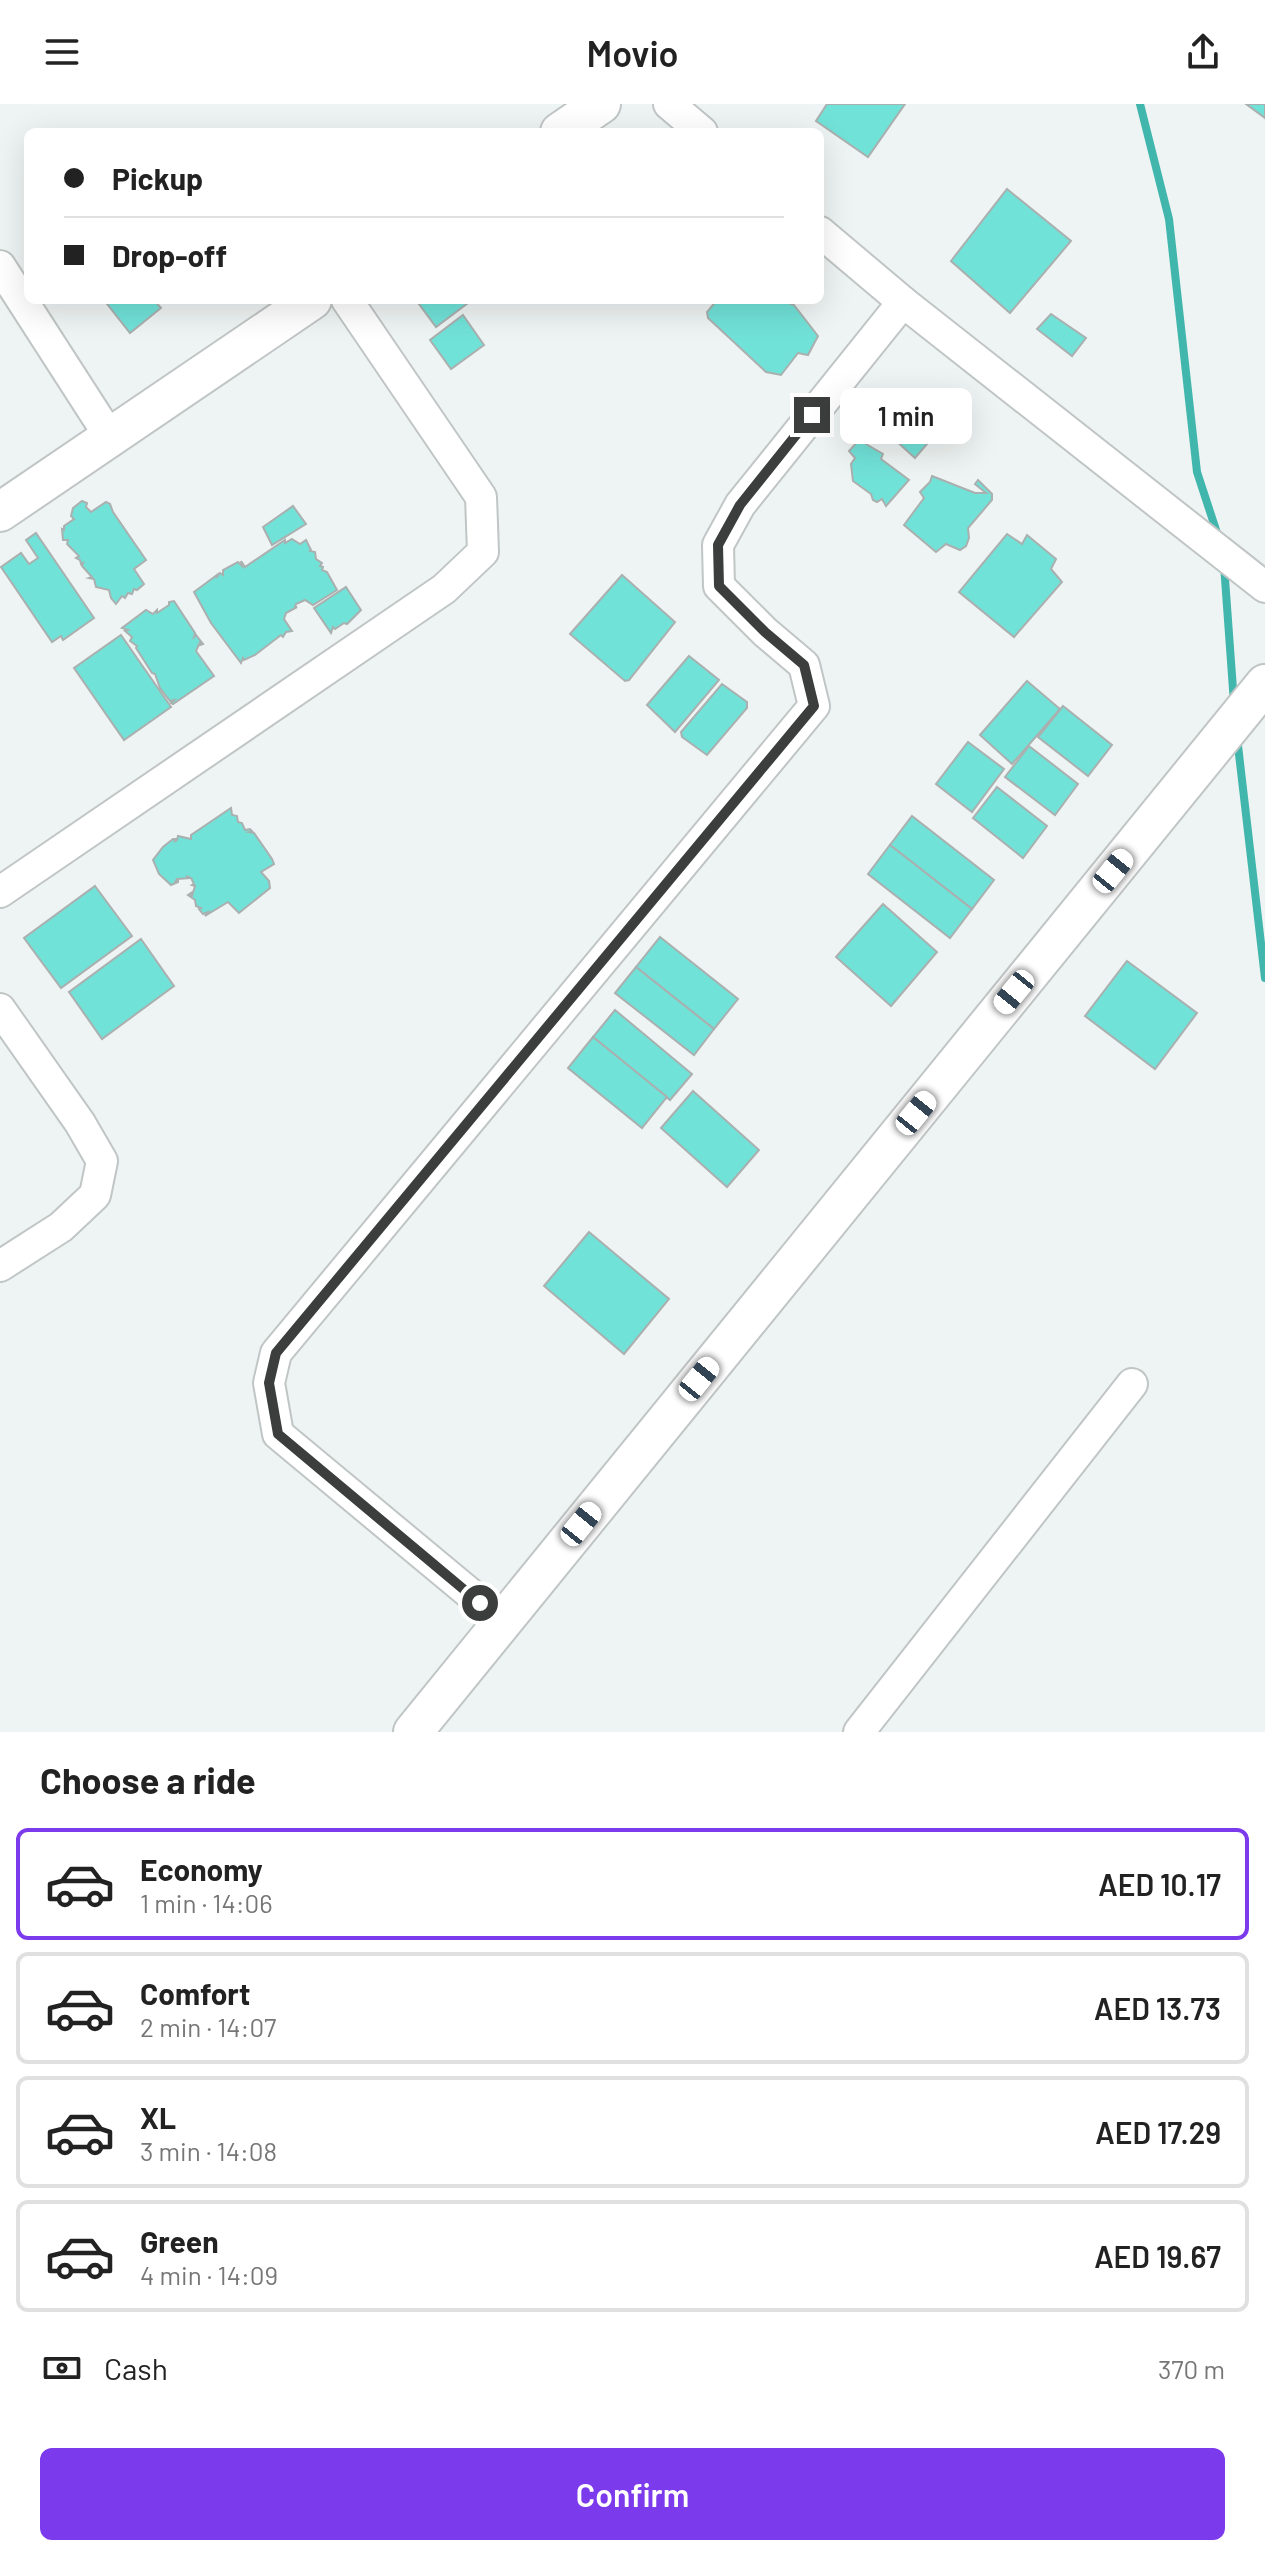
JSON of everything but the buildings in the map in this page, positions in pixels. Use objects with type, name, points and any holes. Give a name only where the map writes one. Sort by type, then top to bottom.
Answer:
[{"type":"street","points":[[566,128],[601,104]]},
{"type":"street","points":[[669,104],[697,128]]},
{"type":"street","points":[[824,235],[903,302],[1265,587]]},
{"type":"street","points":[[0,266],[24,303]]},
{"type":"street","points":[[503,1621],[278,1434],[269,1383],[276,1353],[814,706],[804,665],[719,586],[718,545],[740,505],[903,302]]},
{"type":"street","points":[[24,304],[110,437]]},
{"type":"street","points":[[0,512],[306,304]]},
{"type":"street","points":[[0,892],[444,589],[483,552],[481,497],[350,304]]},
{"type":"street","points":[[413,1732],[1265,684]]},
{"type":"street","points":[[0,1009],[80,1123],[102,1161],[95,1195],[61,1227],[0,1266]]},
{"type":"street","points":[[859,1732],[1132,1384]]},
{"type":"waterway","points":[[1140,104],[1169,219],[1197,472],[1218,536]]},
{"type":"waterway","points":[[1224,565],[1234,703]]},
{"type":"waterway","points":[[1237,737],[1265,978]]},
{"type":"route","points":[[480,1603],[278,1434],[269,1383],[276,1353],[814,706],[804,665],[719,586],[718,545],[740,505],[812,415]]}]
